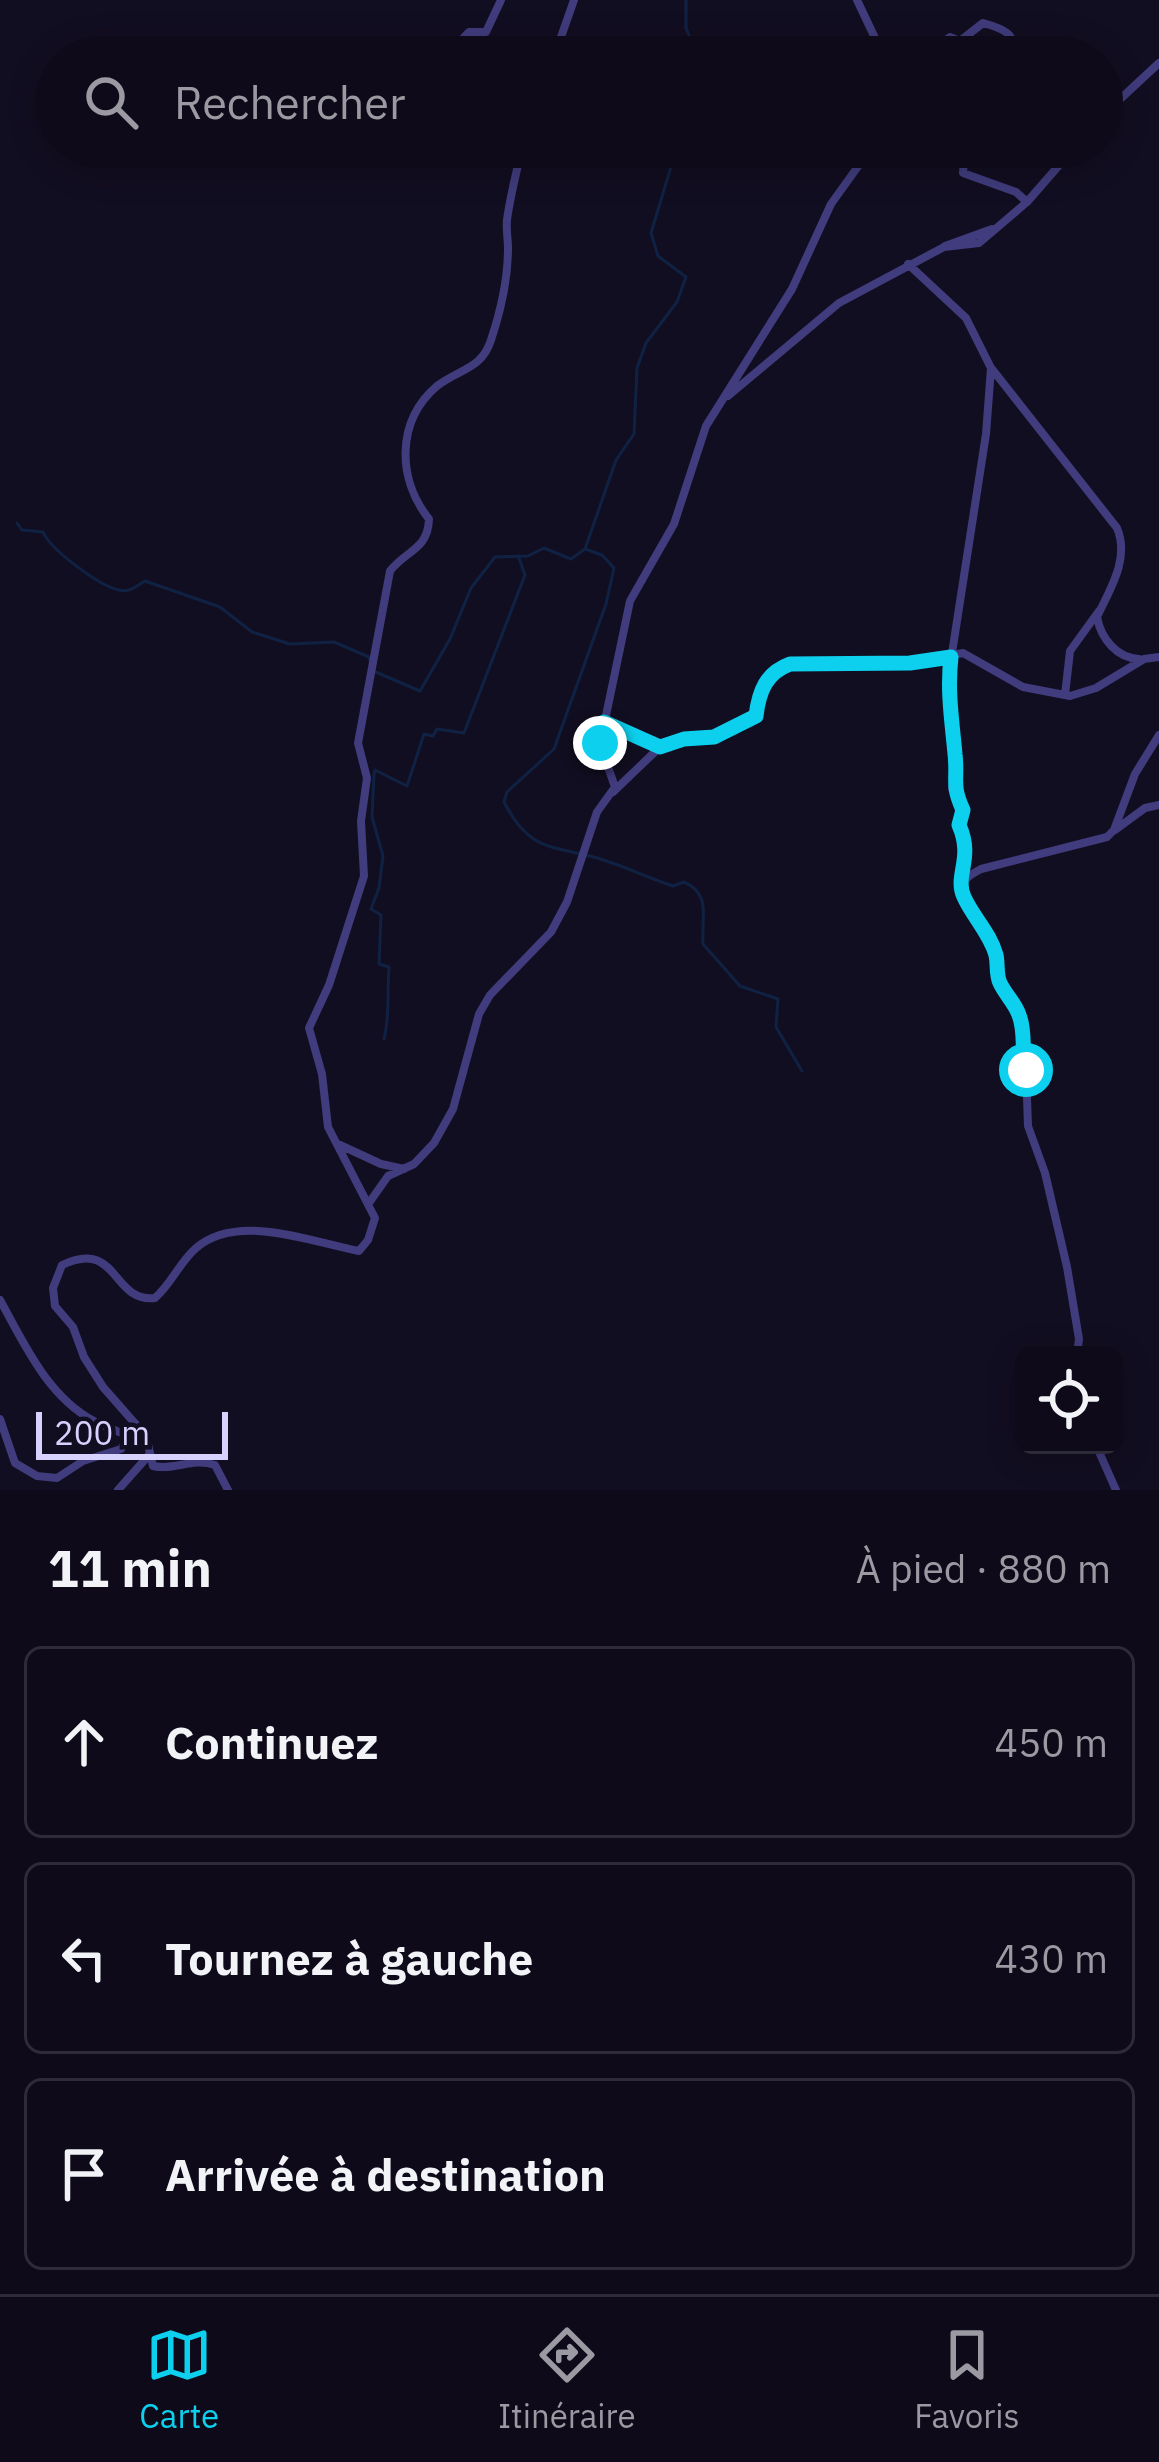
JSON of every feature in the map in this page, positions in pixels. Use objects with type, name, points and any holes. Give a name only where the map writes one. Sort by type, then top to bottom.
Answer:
[{"type":"street","points":[[465,36],[486,32],[501,0]]},
{"type":"street","points":[[561,36],[574,0]]},
{"type":"street","points":[[857,0],[874,36]]},
{"type":"street","points":[[966,36],[983,23],[1012,36]]},
{"type":"street","points":[[1123,96],[1159,63]]},
{"type":"street","points":[[228,1490],[215,1465],[191,1460],[153,1466],[146,1436],[84,1357],[74,1327],[56,1306],[53,1288],[62,1265],[88,1256],[99,1259],[132,1292],[155,1298],[201,1244],[228,1232],[261,1232],[358,1252],[368,1240],[375,1218],[328,1127],[322,1074],[309,1028],[322,1006],[364,876],[361,820],[367,778],[358,743],[390,571],[420,548],[429,533],[429,519],[419,507],[403,457],[410,425],[425,398],[487,352],[505,286],[506,225],[518,168]]},
{"type":"street","points":[[612,793],[614,777],[600,743],[630,601],[674,524],[700,437],[801,274],[831,204],[857,168]]},
{"type":"street","points":[[963,168],[963,173],[1016,192],[1027,202]]},
{"type":"street","points":[[726,397],[839,303],[944,247],[979,243],[1057,168]]},
{"type":"street","points":[[908,264],[966,318],[991,368],[1120,534],[1119,567],[1100,610],[1070,651],[1065,695]]},
{"type":"street","points":[[991,368],[961,613],[951,657],[948,698],[956,759],[952,789],[963,810],[959,825],[968,857],[963,895],[995,953],[998,981],[1023,1028],[1020,1050],[1026,1070],[1028,1126],[1045,1173],[1067,1267],[1078,1346]]},
{"type":"street","points":[[1100,610],[1099,628],[1126,658],[1159,657]]},
{"type":"street","points":[[370,1203],[388,1176],[414,1164],[434,1143],[453,1109],[479,1014],[490,995],[551,932],[568,902],[597,812],[660,747],[714,737],[756,716],[760,689],[776,669],[790,664],[910,663],[963,653],[1023,687],[1065,695],[1096,688],[1144,659]]},
{"type":"street","points":[[604,722],[660,747]]},
{"type":"street","points":[[1114,830],[1135,774],[1159,735]]},
{"type":"street","points":[[962,885],[981,869],[1107,837],[1145,808],[1159,805]]},
{"type":"street","points":[[338,1144],[404,1169]]},
{"type":"street","points":[[0,1300],[33,1361],[56,1390],[92,1420],[129,1436]]},
{"type":"street","points":[[0,1419],[9,1454],[36,1476],[57,1478],[82,1461],[121,1448],[136,1426]]},
{"type":"street","points":[[118,1490],[150,1454]]},
{"type":"street","points":[[1100,1454],[1116,1490]]},
{"type":"street","points":[[31,1490],[36,1476]]},
{"type":"waterway","points":[[686,0],[689,36]]},
{"type":"waterway","points":[[371,670],[420,691],[450,639],[471,588],[495,557],[528,556],[544,548],[571,559],[585,549],[616,460],[634,434],[637,368],[646,343],[677,302],[686,277],[658,256],[651,233],[671,168]]},
{"type":"waterway","points":[[17,523],[22,530],[43,532],[65,557],[110,587],[126,591],[145,581],[220,607],[252,632],[290,644],[334,642],[370,661]]},
{"type":"waterway","points":[[585,549],[602,555],[614,568],[606,604],[554,749],[507,792],[504,802],[521,828],[539,842],[673,886],[684,882],[693,887],[702,900],[703,944],[740,986],[778,999],[776,1027],[802,1071]]},
{"type":"waterway","points":[[384,1039],[389,967],[379,964],[381,915],[371,909],[383,856],[372,817],[375,770],[407,786],[424,734],[433,736],[437,729],[464,733],[525,575],[519,558]]},
{"type":"route","points":[[600,743],[604,722],[660,747],[714,737],[756,716],[760,689],[776,669],[790,664],[910,663],[951,657],[948,698],[956,759],[952,789],[963,810],[959,825],[968,857],[961,879],[963,895],[995,953],[998,981],[1019,1014],[1026,1070]]}]
